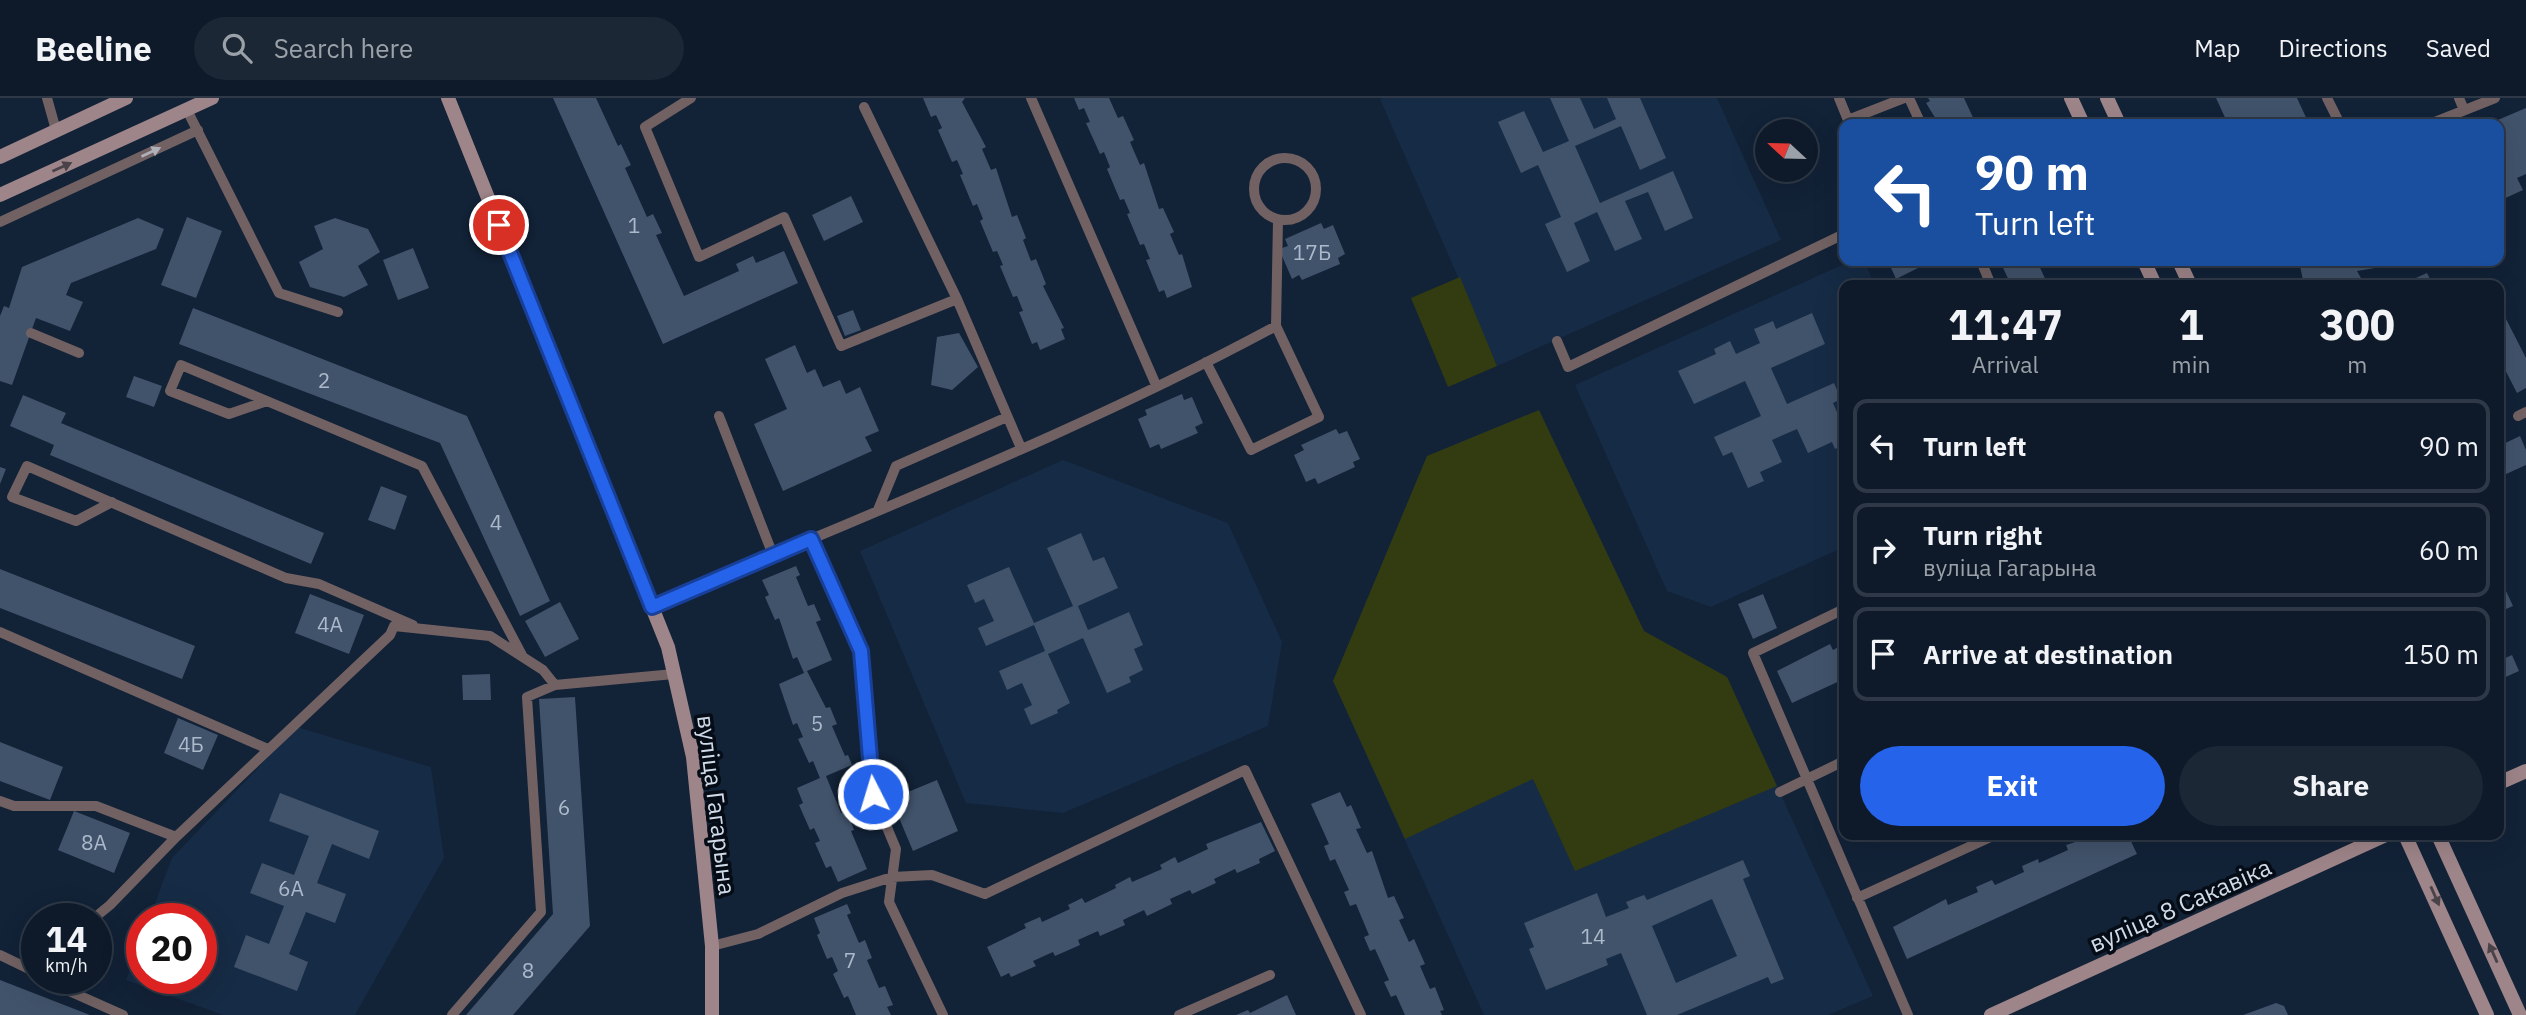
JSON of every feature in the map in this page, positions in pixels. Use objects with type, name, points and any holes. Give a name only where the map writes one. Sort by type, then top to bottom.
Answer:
[{"type":"main road","points":[[0,156],[126,98]]},
{"type":"main road","points":[[0,195],[212,98]]},
{"type":"main road","name":"вуліца Гагарына","points":[[448,98],[668,646],[693,757],[712,946],[712,1015]]},
{"type":"main road","points":[[2071,98],[2081,119]]},
{"type":"main road","points":[[2107,98],[2117,119]]},
{"type":"main road","points":[[2504,781],[2526,771]]},
{"type":"main road","name":"вуліца 8 Сакавіка","points":[[1992,1015],[2375,840]]},
{"type":"main road","points":[[2407,840],[2487,1015]]},
{"type":"main road","points":[[2440,840],[2521,1015]]},
{"type":"lane","points":[[47,98],[56,130]]},
{"type":"lane","points":[[691,98],[645,127],[699,257],[784,217],[841,346],[957,299]]},
{"type":"lane","points":[[1031,98],[1156,385]]},
{"type":"lane","points":[[1839,98],[1848,119]]},
{"type":"lane","points":[[1856,119],[1907,98],[1918,119]]},
{"type":"lane","points":[[2327,98],[2338,119]]},
{"type":"lane","points":[[2459,98],[2464,110]]},
{"type":"lane","points":[[2442,119],[2495,98]]},
{"type":"lane","points":[[864,107],[957,299],[1021,448]]},
{"type":"lane","points":[[187,110],[279,293],[338,312]]},
{"type":"lane","points":[[0,222],[198,130]]},
{"type":"lane","points":[[1283,158],[1293,159],[1311,171],[1315,181],[1314,202],[1299,217],[1278,220],[1269,216],[1256,201],[1255,182],[1265,165],[1283,158]]},
{"type":"lane","points":[[1206,362],[1251,450],[1319,417],[1276,326],[1278,220]]},
{"type":"lane","points":[[1557,341],[1568,367],[1839,236]]},
{"type":"lane","points":[[652,607],[1021,448],[1206,362],[1276,326]]},
{"type":"lane","points":[[31,333],[79,353]]},
{"type":"lane","points":[[267,401],[229,414],[170,391],[181,365],[267,401],[422,466],[523,658]]},
{"type":"lane","points":[[719,416],[773,555]]},
{"type":"lane","points":[[878,510],[895,466],[1007,417]]},
{"type":"lane","points":[[112,502],[76,521],[12,496],[27,466],[112,502],[286,578],[319,584],[423,629]]},
{"type":"lane","points":[[811,539],[861,651],[873,794],[896,849],[889,902],[943,1015]]},
{"type":"lane","points":[[1839,611],[1753,653],[1908,1015]]},
{"type":"lane","points":[[112,903],[176,837],[390,635],[394,626],[489,636],[543,670],[555,684]]},
{"type":"lane","points":[[0,632],[268,749]]},
{"type":"lane","points":[[452,1015],[541,912],[527,697],[555,684],[674,674]]},
{"type":"lane","points":[[1780,792],[1839,763]]},
{"type":"lane","points":[[712,946],[758,934],[842,893],[892,877],[932,875],[985,894],[1245,770],[1361,1015]]},
{"type":"lane","points":[[0,801],[13,806],[96,806],[176,837]]},
{"type":"lane","points":[[1857,898],[1984,840]]},
{"type":"lane","points":[[0,955],[21,965]]},
{"type":"lane","points":[[1179,1015],[1270,975]]},
{"type":"lane","points":[[81,994],[123,1015]]},
{"type":"shaded area","points":[[1717,98],[1781,240],[1497,366],[1380,99]]},
{"type":"shaded area","points":[[1840,266],[1866,266],[1873,280],[1839,280],[1839,549],[1711,607],[1667,591],[1575,385]]},
{"type":"shaded area","points":[[1539,410],[1644,631],[1727,677],[1873,996],[1828,1015],[1484,1015],[1333,681],[1427,456]]},
{"type":"shaded area","points":[[1063,460],[1228,523],[1282,642],[1268,726],[1063,813],[966,803],[860,551]]},
{"type":"shaded area","points":[[297,727],[431,767],[444,858],[355,1015],[223,1015],[165,994],[217,994],[217,903],[155,903],[172,858]]},
{"type":"green space","points":[[1460,277],[1497,366],[1448,387],[1411,298]]},
{"type":"green space","points":[[1539,410],[1644,631],[1727,677],[1777,786],[1575,871],[1533,779],[1405,839],[1333,681],[1427,456]]},
{"type":"building","points":[[553,98],[596,98],[618,146],[621,144],[631,165],[625,168],[647,217],[653,214],[662,233],[656,235],[684,296],[739,271],[736,264],[753,256],[756,263],[784,251],[798,283],[663,344]]},
{"type":"building","points":[[923,98],[965,98],[962,102],[986,147],[982,149],[991,170],[996,168],[1012,217],[1017,215],[1031,261],[1036,259],[1046,284],[1043,286],[1064,328],[1061,329],[1065,339],[1040,350],[1037,342],[1032,344],[1019,312],[1023,311],[1017,296],[1013,297],[997,251],[993,252],[980,221],[983,219],[977,204],[973,206],[957,160],[952,162],[938,130],[942,128],[936,115],[931,117]]},
{"type":"building","points":[[1074,98],[1109,98],[1118,118],[1123,116],[1134,140],[1130,142],[1140,165],[1144,163],[1159,209],[1163,208],[1174,232],[1170,234],[1179,255],[1182,254],[1192,287],[1167,298],[1164,290],[1159,292],[1146,260],[1150,259],[1144,244],[1140,245],[1124,199],[1120,200],[1107,169],[1110,167],[1104,152],[1100,154],[1086,123],[1090,122],[1084,108],[1079,110]]},
{"type":"building","points":[[1550,98],[1580,98],[1594,129],[1616,119],[1607,98],[1640,98],[1666,158],[1640,170],[1621,126],[1575,146],[1600,203],[1673,171],[1693,218],[1665,231],[1648,192],[1625,201],[1642,239],[1615,251],[1597,212],[1574,223],[1590,261],[1567,272],[1545,224],[1561,217],[1538,165],[1521,173],[1498,122],[1524,111],[1543,152],[1569,141]]},
{"type":"building","points":[[1928,98],[1964,98],[1974,119],[1936,119],[1926,103],[1930,101]]},
{"type":"building","points":[[2216,98],[2297,98],[2307,119],[2226,119]]},
{"type":"building","points":[[2526,108],[2526,174],[2517,178],[2523,190],[2504,199],[2504,119],[2500,119]]},
{"type":"building","points":[[851,196],[863,222],[824,241],[812,215]]},
{"type":"building","points":[[187,217],[222,231],[196,298],[161,285]]},
{"type":"building","points":[[138,218],[164,229],[156,249],[71,283],[66,295],[83,302],[70,331],[36,318],[12,385],[0,381],[0,316],[4,306],[9,308],[22,267]]},
{"type":"building","points":[[335,218],[368,229],[380,252],[358,266],[368,285],[344,297],[310,287],[299,262],[323,249],[314,226]]},
{"type":"building","points":[[1321,223],[1324,229],[1333,225],[1345,254],[1338,258],[1340,264],[1302,280],[1299,275],[1292,279],[1279,249],[1288,246],[1285,239]]},
{"type":"building","points":[[413,248],[429,288],[398,300],[383,260]]},
{"type":"building","points":[[1890,266],[1918,268],[1896,279]]},
{"type":"building","points":[[2002,266],[2039,266],[2046,280],[2009,280]]},
{"type":"building","points":[[2300,266],[2375,268],[2357,271],[2362,280],[2303,280]]},
{"type":"building","points":[[2427,273],[2430,280],[2411,280]]},
{"type":"building","points":[[193,308],[467,416],[550,601],[520,616],[440,443],[179,344]]},
{"type":"building","points":[[853,310],[861,330],[845,336],[837,316]]},
{"type":"building","points":[[1812,313],[1825,344],[1771,368],[1787,404],[1834,383],[1839,394],[1839,400],[1833,403],[1839,417],[1839,447],[1835,449],[1832,442],[1808,453],[1797,429],[1772,440],[1782,462],[1760,472],[1764,481],[1748,488],[1732,452],[1723,456],[1714,437],[1761,416],[1745,381],[1694,404],[1678,371],[1716,354],[1714,349],[1730,341],[1736,354],[1760,343],[1754,329],[1773,321],[1776,329]]},
{"type":"building","points":[[2506,319],[2526,358],[2526,388],[2517,393],[2504,368]]},
{"type":"building","points":[[959,333],[978,367],[952,390],[931,385],[937,337]]},
{"type":"building","points":[[795,345],[807,373],[815,369],[823,387],[840,380],[846,394],[860,387],[879,431],[865,437],[872,451],[783,491],[754,424],[787,409],[765,359]]},
{"type":"building","points":[[134,376],[162,386],[154,407],[126,397]]},
{"type":"building","points":[[1182,394],[1184,400],[1192,397],[1203,423],[1195,427],[1198,433],[1161,449],[1159,444],[1150,448],[1138,419],[1147,415],[1145,410]]},
{"type":"building","points":[[23,395],[66,413],[61,423],[324,533],[311,564],[50,455],[54,445],[10,426]]},
{"type":"building","points":[[1336,429],[1339,434],[1347,431],[1360,459],[1353,462],[1355,467],[1318,484],[1315,478],[1306,482],[1294,455],[1304,450],[1301,445]]},
{"type":"building","points":[[2520,436],[2526,450],[2526,465],[2504,475],[2504,444]]},
{"type":"building","points":[[0,467],[6,469],[0,484]]},
{"type":"building","points":[[381,486],[407,496],[395,530],[368,520]]},
{"type":"building","points":[[1081,533],[1093,561],[1104,557],[1118,588],[1078,606],[1088,630],[1129,612],[1143,645],[1134,649],[1143,670],[1129,677],[1131,682],[1107,693],[1083,638],[1048,654],[1070,703],[1057,710],[1058,713],[1031,725],[1024,709],[1032,705],[1022,683],[1007,690],[999,671],[1045,651],[1034,625],[986,646],[978,628],[994,621],[984,599],[975,603],[967,585],[1009,567],[1034,623],[1073,606],[1047,548]]},
{"type":"building","points":[[796,566],[800,575],[796,577],[808,606],[814,604],[821,620],[816,622],[832,660],[807,671],[826,708],[830,707],[837,724],[832,726],[845,756],[848,755],[852,765],[826,776],[841,813],[847,811],[854,830],[851,831],[867,869],[838,882],[831,866],[826,868],[815,843],[820,841],[814,828],[810,830],[799,805],[803,803],[797,788],[820,778],[813,761],[809,763],[798,739],[803,737],[797,723],[793,725],[779,684],[804,673],[797,657],[793,659],[779,618],[775,620],[765,597],[769,595],[762,580]]},
{"type":"building","points":[[0,569],[195,646],[182,679],[0,608]]},
{"type":"building","points":[[2504,587],[2513,606],[2504,610]]},
{"type":"building","points":[[310,594],[364,615],[349,654],[295,633]]},
{"type":"building","points":[[1763,594],[1777,628],[1753,639],[1738,604]]},
{"type":"building","points":[[560,602],[579,639],[545,657],[525,621]]},
{"type":"building","points":[[1830,644],[1833,650],[1839,647],[1839,681],[1792,703],[1777,671]]},
{"type":"building","points":[[2512,655],[2519,671],[2504,678],[2504,659]]},
{"type":"building","points":[[490,674],[491,700],[463,700],[462,675]]},
{"type":"building","points":[[575,697],[590,926],[513,1015],[466,1015],[553,914],[539,699]]},
{"type":"building","points":[[178,718],[218,735],[203,770],[164,753]]},
{"type":"building","points":[[0,742],[63,767],[50,800],[0,781]]},
{"type":"building","points":[[937,780],[958,831],[913,851],[891,799]]},
{"type":"building","points":[[1340,792],[1347,807],[1351,805],[1361,828],[1356,829],[1367,853],[1372,851],[1388,898],[1394,896],[1404,918],[1399,920],[1409,942],[1414,939],[1425,964],[1420,966],[1430,989],[1435,987],[1444,1010],[1440,1011],[1442,1015],[1405,1015],[1396,995],[1391,997],[1384,982],[1389,980],[1375,949],[1370,951],[1364,937],[1369,935],[1356,904],[1350,906],[1344,892],[1349,890],[1335,859],[1330,861],[1324,846],[1329,844],[1311,804]]},
{"type":"building","points":[[280,793],[379,831],[369,859],[332,844],[317,883],[346,894],[335,923],[306,912],[289,954],[308,962],[297,991],[234,967],[246,935],[269,944],[284,906],[250,893],[262,863],[294,875],[309,836],[269,821]]},
{"type":"building","points":[[74,811],[130,833],[114,873],[58,850]]},
{"type":"building","points":[[1261,822],[1275,851],[1259,859],[1260,863],[1237,873],[1235,869],[1214,879],[1216,883],[1192,894],[1190,890],[1170,899],[1172,904],[1147,916],[1144,910],[1123,920],[1125,925],[1100,936],[1098,931],[1078,940],[1080,945],[1055,956],[1053,952],[1033,961],[1036,966],[1011,977],[1009,973],[1001,977],[987,947],[1026,928],[1024,924],[1040,917],[1042,922],[1070,909],[1068,905],[1082,898],[1085,903],[1116,888],[1115,885],[1130,877],[1132,882],[1162,869],[1160,865],[1175,857],[1178,863],[1208,849],[1206,844]]},
{"type":"building","points":[[2082,840],[2130,840],[2137,854],[1907,959],[1893,927],[1946,899],[1948,905],[1978,892],[1976,887],[1992,880],[1995,885],[2024,872],[2022,866],[2038,859],[2039,863],[2068,850],[2066,845]]},
{"type":"building","points":[[1743,860],[1750,876],[1743,879],[1784,979],[1771,984],[1768,977],[1677,1015],[1647,1015],[1621,953],[1606,959],[1608,965],[1546,990],[1529,949],[1534,947],[1524,923],[1597,893],[1606,917],[1629,908],[1626,902],[1644,895],[1647,900]],"holes":[[[1712,899],[1737,956],[1676,983],[1652,926]]]},
{"type":"building","points":[[847,904],[851,913],[847,915],[859,943],[865,940],[872,958],[867,960],[879,988],[885,986],[893,1005],[887,1007],[891,1015],[856,1015],[848,996],[844,998],[833,974],[838,971],[832,957],[827,959],[817,935],[820,933],[814,918]]},
{"type":"building","points":[[0,980],[21,988],[21,994],[36,994],[90,1015],[0,1015]]},
{"type":"building","points":[[1287,995],[1296,1015],[1236,1015],[1248,1010],[1250,1013]]},
{"type":"building","points":[[2276,1003],[2284,1006],[2288,1015],[2243,1015]]},
{"type":"route","points":[[499,225],[652,607],[811,539],[861,651],[873,794]]}]
